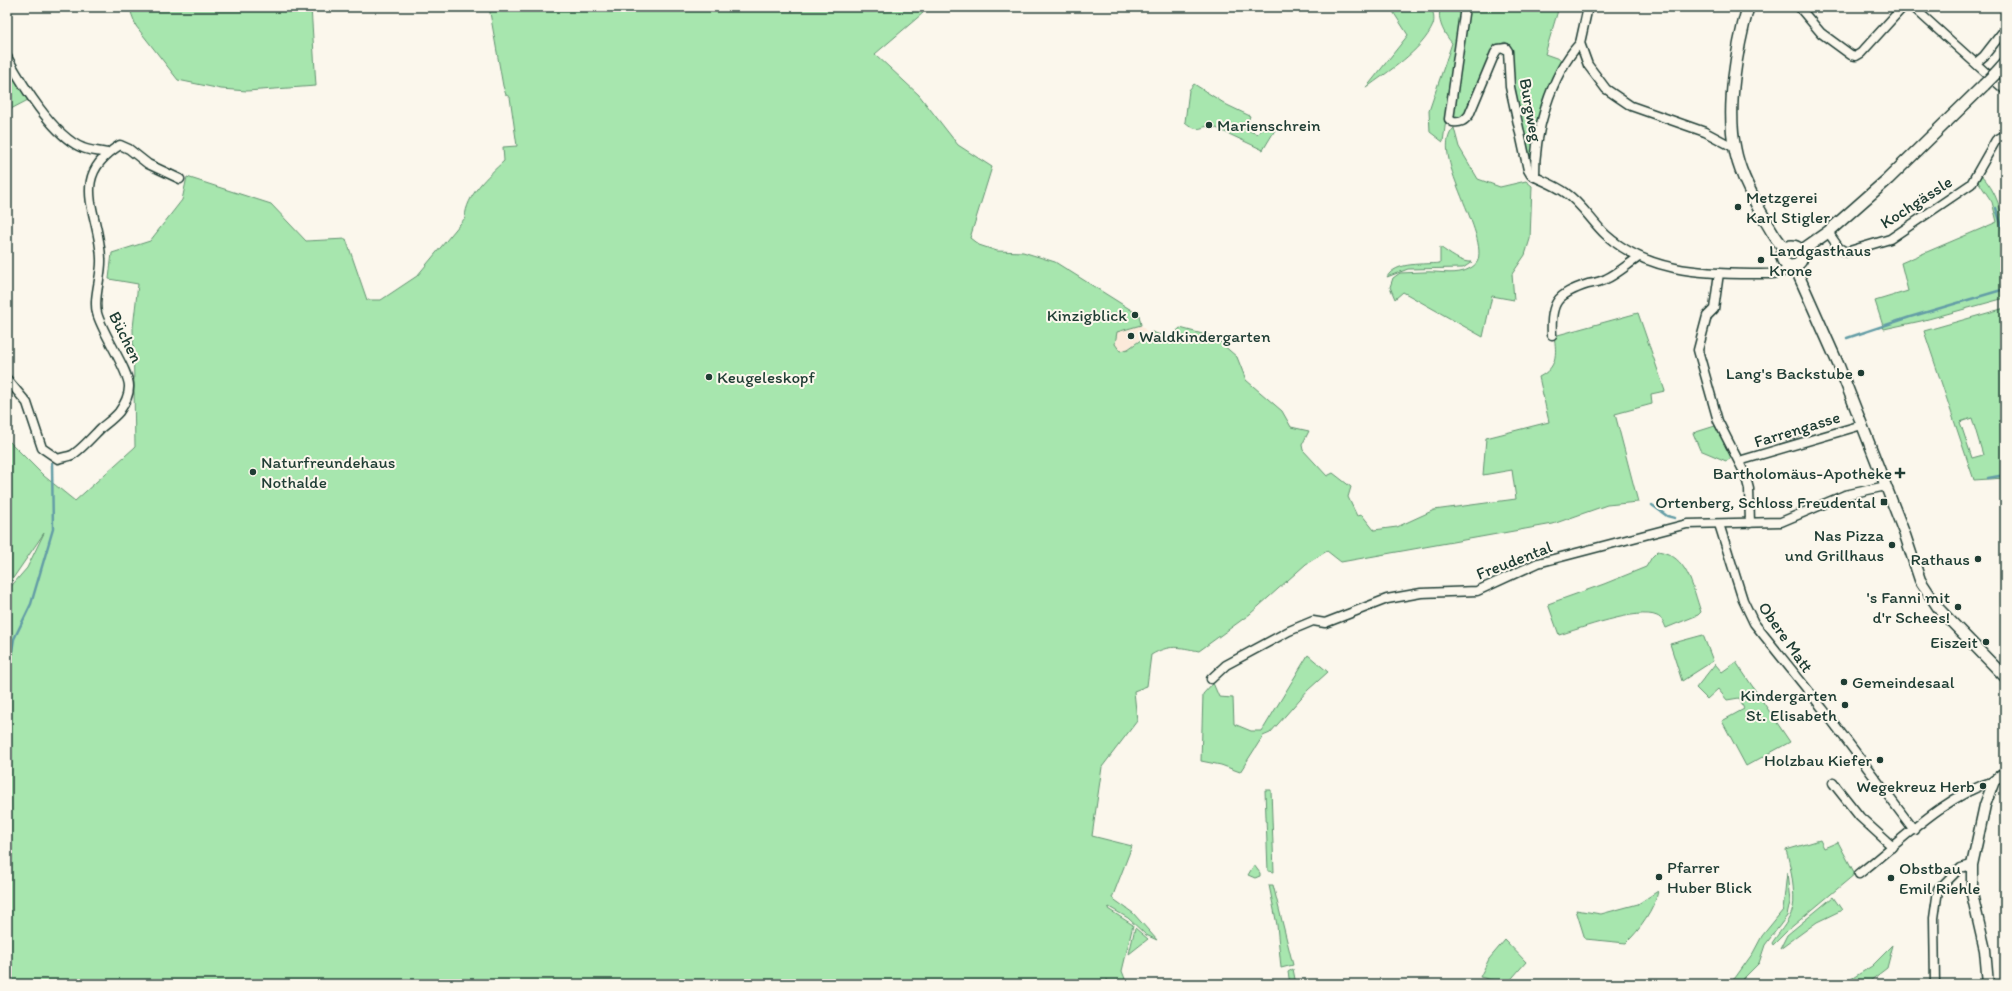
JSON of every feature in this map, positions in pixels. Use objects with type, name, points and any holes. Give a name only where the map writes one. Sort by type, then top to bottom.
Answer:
[{"type":"main road","points":[[1748,7],[1735,69],[1733,112],[1734,148],[1742,173],[1758,206],[1778,241],[1785,249]]},
{"type":"main road","points":[[1801,251],[1828,232],[1888,179],[2005,63]]},
{"type":"main road","points":[[1793,246],[1801,251],[1801,260],[1793,265],[1784,261],[1782,255],[1785,249],[1793,246]]},
{"type":"street","name":"Burgweg","points":[[1465,7],[1449,119],[1452,122],[1458,123],[1464,121],[1470,114],[1495,53],[1498,49],[1506,48],[1508,51],[1510,87],[1519,136],[1528,170],[1536,177],[1567,193],[1590,216],[1605,234],[1639,257],[1651,262],[1687,270],[1719,273],[1777,273],[1790,269],[1793,265]]},
{"type":"street","points":[[1536,177],[1535,165],[1543,116],[1554,84],[1572,52],[1580,43],[1588,7]]},
{"type":"street","points":[[1799,7],[1821,33],[1851,55],[1856,56],[1861,54],[1903,7]]},
{"type":"street","points":[[1913,7],[1977,62],[1982,70],[2005,90]]},
{"type":"street","points":[[1977,62],[1984,56],[2005,29]]},
{"type":"street","points":[[1580,43],[1588,65],[1606,89],[1612,94],[1631,106],[1705,132],[1734,148]]},
{"type":"street","points":[[7,57],[26,91],[68,140],[83,148],[107,153],[120,145],[129,149],[148,164],[180,180]]},
{"type":"street","name":"Kochgässle","points":[[1828,232],[1838,248],[1846,252],[1890,239],[1971,184],[1996,140],[2005,135]]},
{"type":"street","name":"Büchen","points":[[7,379],[27,402],[42,448],[58,458],[74,454],[118,413],[126,401],[129,386],[127,376],[103,332],[95,304],[100,283],[101,258],[88,189],[94,172],[107,153]]},
{"type":"street","points":[[1552,335],[1552,319],[1555,305],[1562,294],[1574,288],[1605,279],[1639,257]]},
{"type":"street","points":[[1793,265],[1839,366],[1886,486],[1920,580],[1935,603],[2005,677]]},
{"type":"street","name":"Farrengasse","points":[[1719,273],[1714,309],[1707,316],[1698,350],[1718,421],[1739,461],[1749,489],[1750,523]]},
{"type":"street","name":"Farrengasse","points":[[1739,461],[1862,425]]},
{"type":"street","name":"Freudental","points":[[1211,679],[1226,665],[1244,654],[1266,645],[1289,631],[1313,621],[1325,622],[1393,597],[1421,593],[1477,591],[1538,563],[1687,524],[1781,522],[1846,495],[1886,486]]},
{"type":"street","name":"Obere Matt","points":[[1719,524],[1743,600],[1754,623],[1823,709],[1914,830]]},
{"type":"street","points":[[1859,874],[1948,804],[1975,787],[1994,781],[2005,773]]},
{"type":"street","points":[[1988,984],[1985,950],[1972,894],[1972,865],[1985,805],[1994,781]]},
{"type":"street","points":[[1833,783],[1860,817],[1893,847]]},
{"type":"street","points":[[1935,984],[1934,918],[1938,890],[1960,868],[1972,865]]},
{"type":"shaded area","name":"Waldkindergarten","points":[[1141,325],[1148,333],[1128,349],[1120,351],[1115,344],[1117,331]]},
{"type":"green space","points":[[129,7],[311,7],[316,86],[247,91],[221,89],[178,80],[136,26]]},
{"type":"green space","points":[[489,7],[915,7],[923,13],[875,54],[919,95],[958,145],[992,167],[970,238],[979,245],[997,251],[1023,252],[1055,262],[1139,315],[1141,325],[1117,332],[1115,344],[1120,351],[1128,349],[1152,332],[1169,338],[1180,328],[1214,337],[1237,357],[1246,380],[1282,411],[1291,427],[1309,431],[1302,445],[1303,450],[1327,476],[1333,473],[1351,487],[1348,497],[1357,516],[1362,515],[1374,530],[1397,527],[1434,510],[1516,499],[1512,470],[1483,475],[1486,438],[1549,422],[1539,377],[1549,369],[1554,360],[1554,336],[1638,313],[1665,391],[1651,394],[1652,404],[1615,414],[1638,502],[1607,505],[1553,524],[1341,562],[1327,551],[1306,564],[1250,614],[1199,651],[1174,647],[1164,649],[1151,655],[1147,686],[1134,691],[1137,721],[1102,767],[1092,836],[1132,846],[1112,898],[1133,913],[1157,940],[1146,935],[1128,918],[1109,907],[1108,909],[1133,925],[1122,971],[1127,984],[1110,984],[1107,979],[1106,984],[1048,984],[1047,982],[1017,981],[1016,984],[7,984],[7,591],[27,568],[44,533],[7,587],[7,439],[44,476],[75,501],[135,447],[133,328],[138,284],[109,279],[112,253],[150,241],[182,200],[187,177],[271,204],[306,241],[346,239],[367,300],[381,300],[417,276],[465,218],[469,202],[479,186],[504,161],[503,147],[517,146],[510,97],[506,95],[503,86]]},
{"type":"green space","points":[[1390,7],[1432,7],[1434,18],[1433,25],[1428,35],[1413,52],[1366,88],[1408,35]]},
{"type":"green space","points":[[1441,7],[1461,7],[1443,142],[1430,132],[1429,111],[1452,43],[1446,35],[1440,21],[1439,16]]},
{"type":"green space","points":[[1468,7],[1559,7],[1545,54],[1562,60],[1550,86],[1533,169],[1530,167],[1512,85],[1508,44],[1505,42],[1495,47],[1465,115],[1456,119],[1453,117]]},
{"type":"green space","points":[[7,65],[28,100],[7,111]]},
{"type":"green space","points":[[1194,84],[1227,105],[1250,116],[1245,129],[1257,134],[1269,123],[1278,125],[1263,150],[1214,127],[1206,126],[1198,129],[1185,122],[1189,90]]},
{"type":"green space","points":[[1454,128],[1459,147],[1478,179],[1500,187],[1526,181],[1532,186],[1530,239],[1525,255],[1512,274],[1514,300],[1492,296],[1483,337],[1403,292],[1395,299],[1390,287],[1393,278],[1400,273],[1459,272],[1472,267],[1478,260],[1478,246],[1474,230],[1448,155],[1448,140]]},
{"type":"green space","points":[[1981,175],[1991,188],[1998,202],[2002,217],[2006,250],[2005,298],[1921,321],[1884,329],[1875,301],[1908,291],[1901,263],[1997,222],[1992,202],[1978,181]]},
{"type":"green space","points":[[1440,247],[1460,260],[1472,262],[1463,268],[1408,269],[1387,277],[1397,268],[1404,266],[1440,263]]},
{"type":"green space","points":[[2005,308],[2005,478],[1974,480],[1924,331]],"holes":[[[1972,418],[1983,455],[1972,458],[1960,422]]]},
{"type":"green space","points":[[1715,426],[1731,454],[1730,459],[1726,461],[1700,450],[1693,433]]},
{"type":"green space","points":[[1658,551],[1668,554],[1676,559],[1687,574],[1701,612],[1698,615],[1666,628],[1662,619],[1657,616],[1636,614],[1608,620],[1559,635],[1548,604],[1646,567]]},
{"type":"green space","points":[[1703,635],[1713,661],[1682,681],[1670,644]]},
{"type":"green space","points":[[1308,655],[1328,672],[1308,690],[1270,733],[1263,736],[1240,772],[1221,765],[1201,761],[1203,694],[1213,683],[1219,697],[1233,698],[1234,724],[1251,731],[1262,731]]},
{"type":"green space","points":[[1736,662],[1790,742],[1746,766],[1722,721],[1744,709],[1739,698],[1727,700],[1718,689],[1707,699],[1696,688],[1715,664],[1722,672]]},
{"type":"green space","points":[[1265,790],[1271,790],[1274,872],[1268,871]]},
{"type":"green space","points":[[1820,840],[1824,848],[1838,842],[1855,874],[1788,930],[1773,945],[1772,943],[1788,921],[1794,902],[1791,870],[1786,850]]},
{"type":"green space","points":[[1254,865],[1260,873],[1260,876],[1255,878],[1248,875]]},
{"type":"green space","points":[[1787,872],[1790,902],[1787,916],[1765,945],[1759,963],[1738,984],[1727,984],[1735,978],[1753,953],[1762,936],[1783,910]]},
{"type":"green space","points":[[1269,885],[1273,885],[1293,965],[1281,968],[1277,925]]},
{"type":"green space","points":[[1658,891],[1654,905],[1646,919],[1626,943],[1585,939],[1576,910],[1601,914],[1638,904]]},
{"type":"green space","points":[[1833,897],[1842,910],[1817,922],[1780,949],[1787,935]]},
{"type":"green space","points":[[1135,928],[1148,939],[1129,954]]},
{"type":"green space","points":[[1505,940],[1526,962],[1507,984],[1480,977],[1489,959]]},
{"type":"green space","points":[[1893,945],[1887,968],[1870,981],[1873,984],[1843,984],[1872,966]]},
{"type":"green space","points":[[1293,969],[1296,984],[1290,984],[1288,972]]},
{"type":"waterway","points":[[1996,208],[2005,236]]},
{"type":"waterway","points":[[1847,338],[1910,317],[2005,289]]},
{"type":"waterway","points":[[7,662],[11,657],[14,639],[31,604],[53,529],[52,463]]},
{"type":"waterway","points":[[1988,478],[2005,475]]},
{"type":"waterway","points":[[1652,505],[1667,516],[1675,518]]},
{"type":"place","name":"Marienschrein","points":[[1209,125]]},
{"type":"place","name":"Metzgerei Karl Stigler","points":[[1738,207]]},
{"type":"place","name":"Landgasthaus Krone","points":[[1761,260]]},
{"type":"place","name":"Kinzigblick","points":[[1135,315]]},
{"type":"place","name":"Waldkindergarten","points":[[1131,336]]},
{"type":"place","name":"Lang's Backstube","points":[[1861,373]]},
{"type":"place","name":"Keugeleskopf","points":[[709,377]]},
{"type":"place","name":"Naturfreundehaus Nothalde","points":[[253,472]]},
{"type":"place","name":"Bartholomäus-Apotheke","points":[[1900,473]]},
{"type":"place","name":"Ortenberg, Schloss Freudental","points":[[1884,502]]},
{"type":"place","name":"Nas Pizza und Grillhaus","points":[[1892,545]]},
{"type":"place","name":"Rathaus","points":[[1978,559]]},
{"type":"place","name":"'s Fanni mit d'r Schees!","points":[[1958,607]]},
{"type":"place","name":"Eiszeit","points":[[1986,642]]},
{"type":"place","name":"Gemeindesaal","points":[[1844,682]]},
{"type":"place","name":"Kindergarten St. Elisabeth","points":[[1845,705]]},
{"type":"place","name":"Holzbau Kiefer","points":[[1880,760]]},
{"type":"place","name":"Wegekreuz Herb","points":[[1983,786]]},
{"type":"place","name":"Pfarrer Huber Blick","points":[[1659,877]]},
{"type":"place","name":"Obstbau Emil Riehle","points":[[1891,878]]}]
